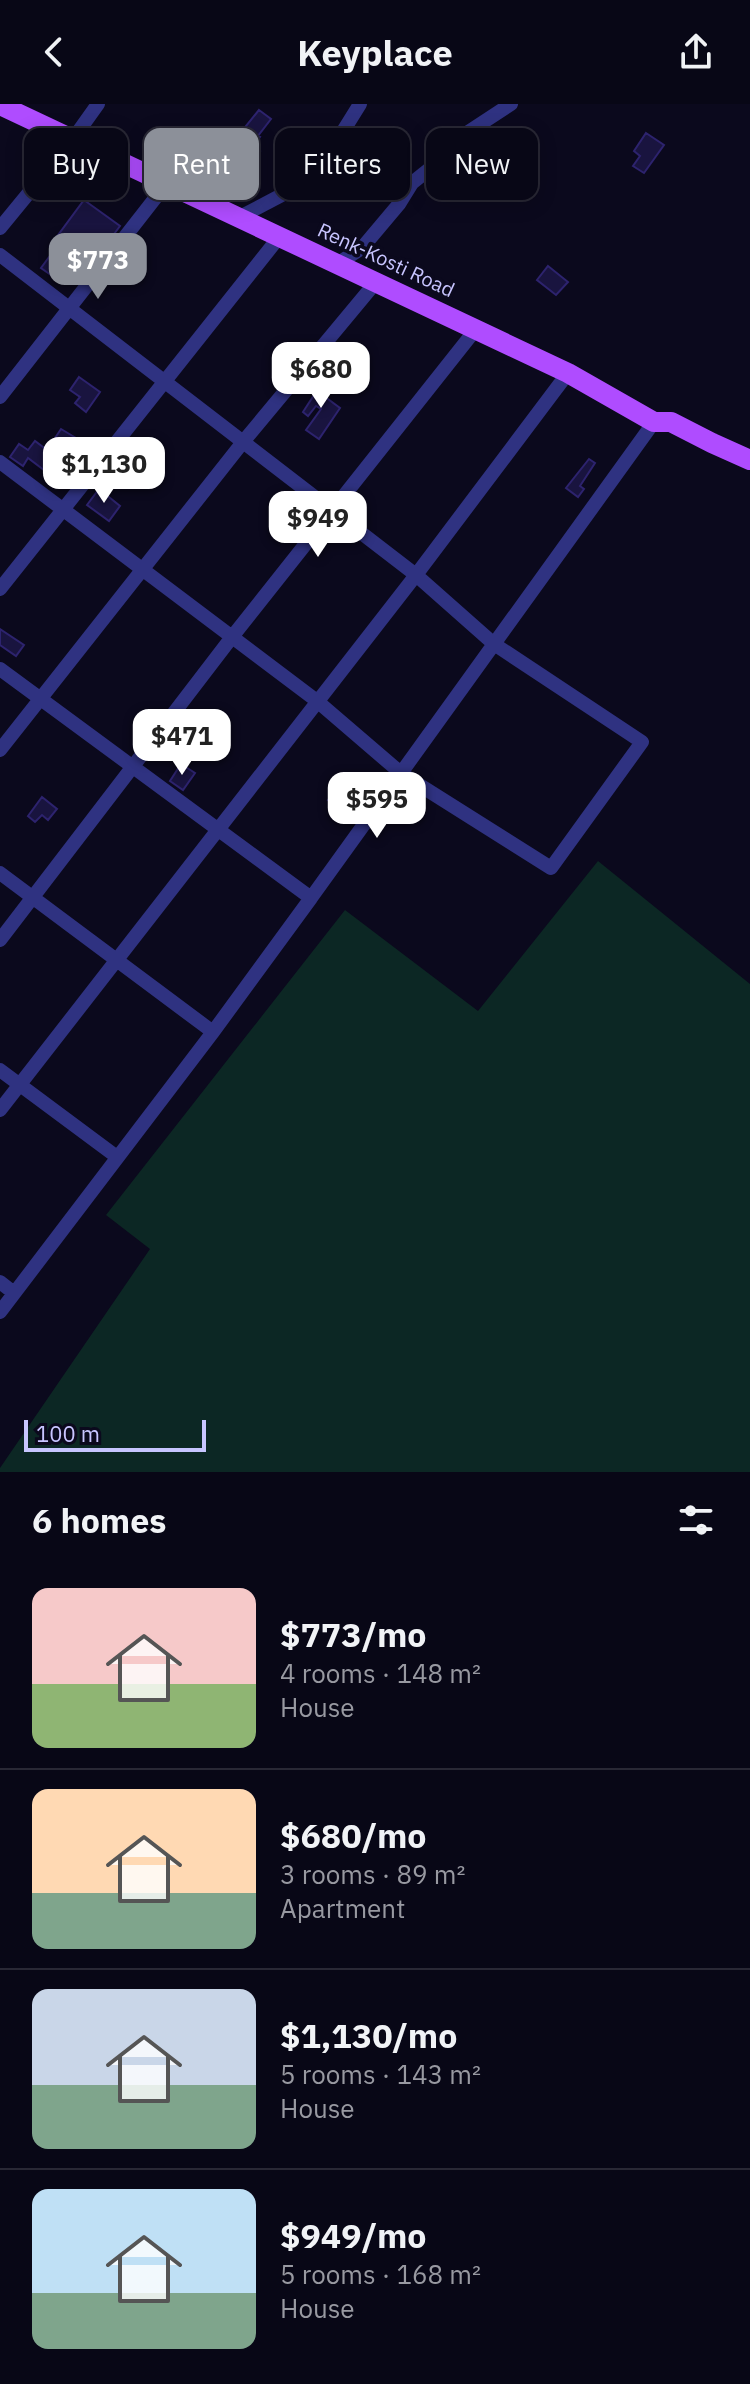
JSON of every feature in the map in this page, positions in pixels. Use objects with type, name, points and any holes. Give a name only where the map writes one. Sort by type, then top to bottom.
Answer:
[{"type":"main road","name":"Renk-Kosti Road","points":[[0,105],[49,128]]},
{"type":"main road","name":"Renk-Kosti Road","points":[[204,200],[568,373],[654,422],[671,422],[750,460]]},
{"type":"street","points":[[81,128],[98,104]]},
{"type":"street","points":[[240,217],[314,178],[360,104]]},
{"type":"street","points":[[337,264],[362,248],[399,204],[412,183],[432,167],[456,140],[511,104]]},
{"type":"street","points":[[0,228],[24,199]]},
{"type":"street","points":[[0,397],[154,200]]},
{"type":"street","points":[[0,589],[280,236]]},
{"type":"street","points":[[0,255],[416,575],[494,644],[642,742],[551,868],[402,774],[317,701],[0,462]]},
{"type":"street","points":[[0,750],[243,442],[376,282]]},
{"type":"street","points":[[0,940],[232,637],[476,329]]},
{"type":"street","points":[[0,1110],[416,575],[568,373]]},
{"type":"street","points":[[0,1312],[213,1032],[654,422]]},
{"type":"street","points":[[0,669],[311,898]]},
{"type":"street","points":[[0,873],[213,1032]]},
{"type":"street","points":[[0,1070],[117,1157]]},
{"type":"street","points":[[0,1282],[14,1293]]},
{"type":"green space","points":[[598,861],[750,984],[750,1472],[0,1472],[150,1249],[106,1215],[345,910],[478,1011]]},
{"type":"building","points":[[259,110],[271,119],[259,135],[259,128],[244,128]]},
{"type":"building","points":[[646,133],[664,145],[644,173],[633,166],[640,156],[634,151]]},
{"type":"building","points":[[84,200],[120,226],[84,270],[67,258],[54,277],[41,268],[55,249],[50,246]]},
{"type":"building","points":[[548,266],[568,282],[556,295],[537,280]]},
{"type":"building","points":[[79,377],[100,392],[86,412],[75,403],[80,397],[70,390]]},
{"type":"building","points":[[325,378],[334,385],[324,396],[340,408],[319,439],[306,430],[321,409],[316,406],[308,416],[303,412]]},
{"type":"building","points":[[61,429],[76,438],[64,456],[58,452],[44,470],[28,458],[23,466],[10,457],[19,444],[28,450],[35,441],[47,450]]},
{"type":"building","points":[[589,459],[595,463],[580,486],[584,489],[578,497],[566,488]]},
{"type":"building","points":[[99,489],[120,506],[109,521],[87,505]]},
{"type":"building","points":[[0,629],[24,645],[16,656],[0,645]]},
{"type":"building","points":[[181,764],[195,773],[183,790],[170,781]]},
{"type":"building","points":[[343,781],[357,792],[341,811],[328,800]]},
{"type":"building","points":[[42,797],[57,809],[48,820],[42,815],[35,822],[28,816]]}]
